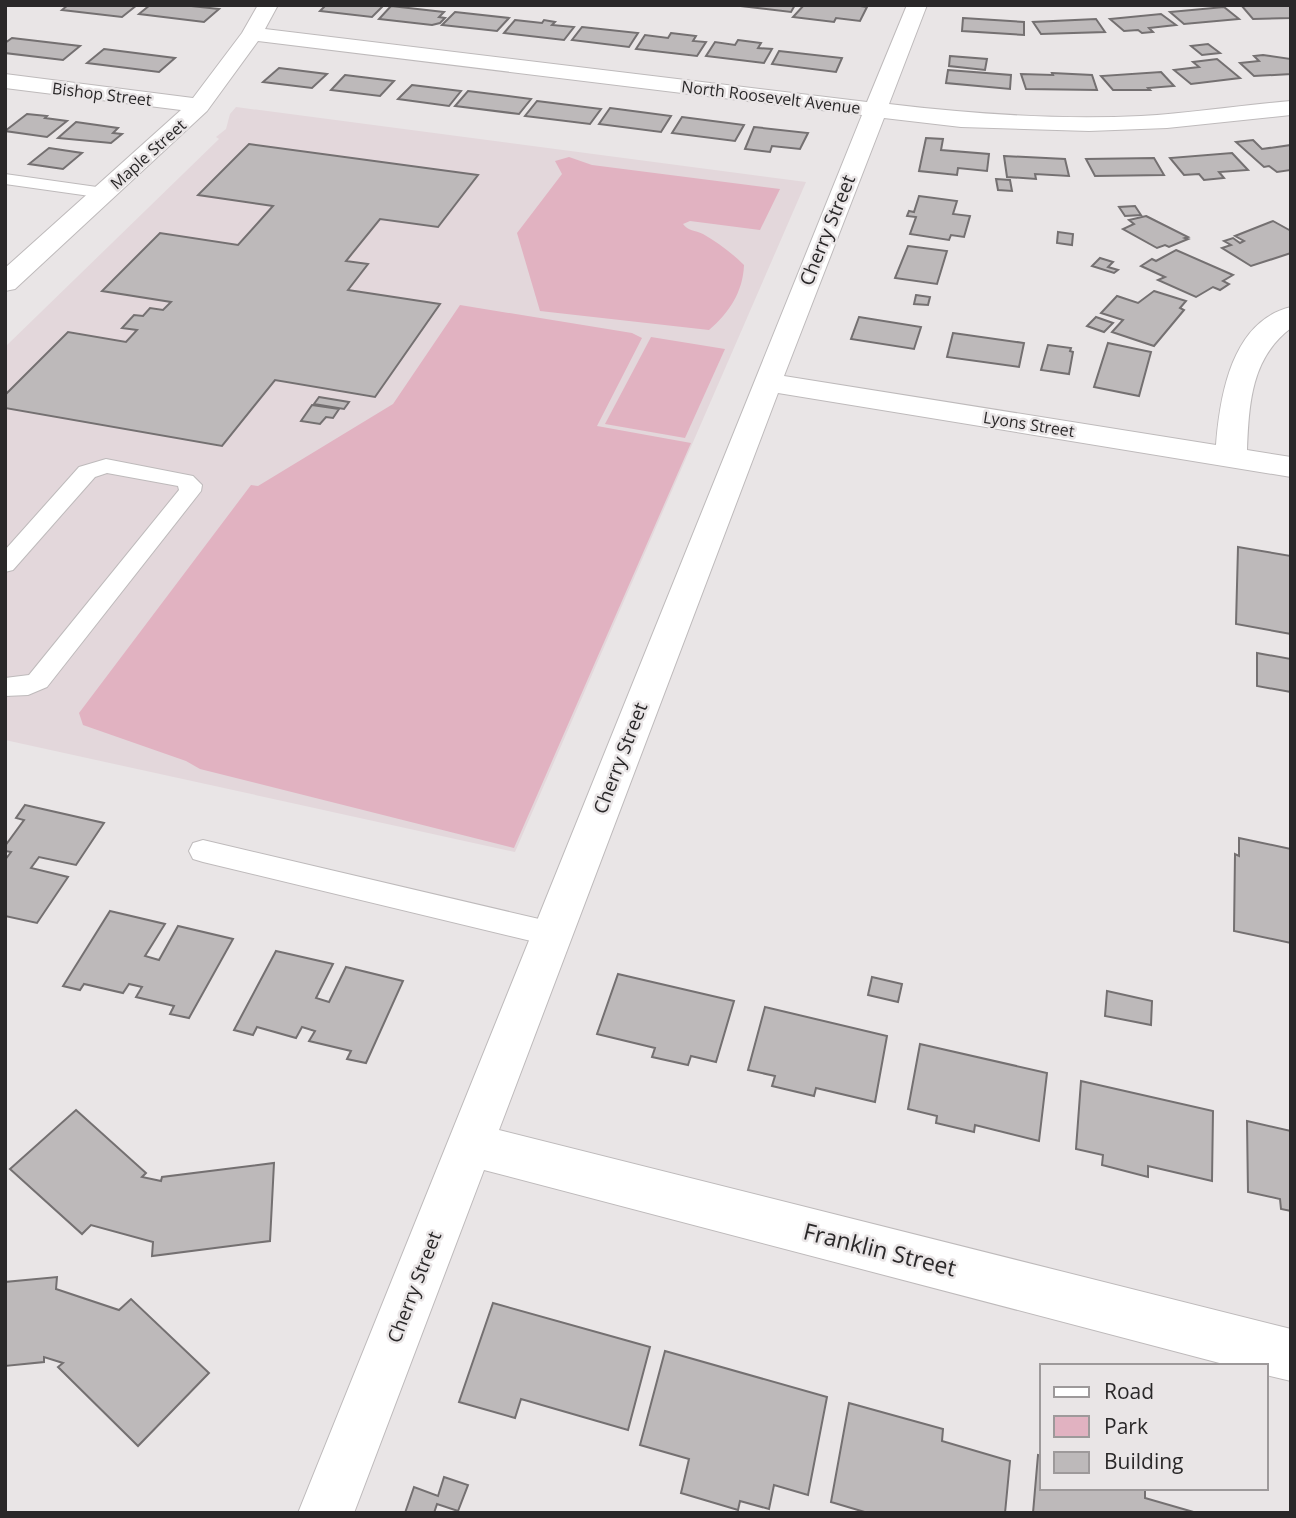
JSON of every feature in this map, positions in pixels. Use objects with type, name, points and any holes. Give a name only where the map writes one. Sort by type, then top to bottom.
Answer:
[{"type":"street","name":"Maple Street","points":[[5,283],[199,106],[252,34],[268,5]]},
{"type":"street","name":"Cherry Street","points":[[326,1513],[917,5]]},
{"type":"street","name":"North Roosevelt Avenue","points":[[252,34],[961,120],[1057,124],[1165,121],[1291,108]]},
{"type":"street","name":"Bishop Street","points":[[5,81],[199,106]]},
{"type":"street","points":[[1231,457],[1235,393],[1240,375],[1257,343],[1291,315]]},
{"type":"street","name":"Lyons Street","points":[[767,382],[1291,467]]},
{"type":"street","name":"Franklin Street","points":[[469,1144],[1291,1355]]},
{"type":"lane","points":[[5,179],[104,193]]},
{"type":"lane","points":[[5,565],[87,472],[95,468],[119,469],[185,481],[191,485],[190,491],[38,681],[28,686],[5,687]]},
{"type":"lane","points":[[203,851],[552,934]]},
{"type":"shaded area","points":[[236,107],[806,182],[515,852],[5,740],[5,347],[219,139],[216,137],[226,129],[230,114]]},
{"type":"green space","points":[[569,157],[592,165],[780,189],[760,230],[690,221],[683,224],[714,241],[744,265],[741,284],[734,301],[709,330],[540,311],[517,233],[562,174],[555,161]]},
{"type":"green space","points":[[460,305],[632,333],[642,338],[597,426],[691,443],[514,848],[200,769],[186,761],[83,725],[79,713],[251,485],[258,486],[393,404]]},
{"type":"green space","points":[[651,337],[725,349],[685,438],[605,424]]},
{"type":"building","points":[[68,5],[137,5],[122,17],[62,10]]},
{"type":"building","points":[[150,5],[219,9],[204,22],[139,14]]},
{"type":"building","points":[[326,5],[384,5],[372,17],[320,11]]},
{"type":"building","points":[[732,5],[795,5],[791,12]]},
{"type":"building","points":[[804,5],[867,7],[860,21],[836,18],[834,22],[793,17]]},
{"type":"building","points":[[1241,5],[1291,5],[1291,18],[1253,19]]},
{"type":"building","points":[[391,6],[444,12],[439,17],[445,18],[432,25],[379,19]]},
{"type":"building","points":[[1224,7],[1239,19],[1184,24],[1170,12]]},
{"type":"building","points":[[455,12],[509,18],[497,31],[442,25]]},
{"type":"building","points":[[1161,14],[1176,25],[1149,28],[1153,32],[1142,33],[1138,30],[1124,31],[1110,19]]},
{"type":"building","points":[[963,18],[1024,22],[1024,35],[962,31]]},
{"type":"building","points":[[1096,19],[1105,32],[1041,34],[1033,22]]},
{"type":"building","points":[[515,20],[542,23],[544,20],[555,22],[552,25],[574,27],[564,40],[504,33]]},
{"type":"building","points":[[582,27],[638,33],[629,47],[572,40]]},
{"type":"building","points":[[671,33],[696,36],[693,41],[706,42],[697,56],[636,49],[645,35],[668,38]]},
{"type":"building","points":[[12,38],[80,46],[63,60],[5,53],[5,43]]},
{"type":"building","points":[[738,40],[761,43],[758,48],[772,49],[764,63],[706,56],[715,42],[735,45]]},
{"type":"building","points":[[1208,44],[1220,53],[1202,55],[1191,46]]},
{"type":"building","points":[[104,49],[175,58],[159,72],[87,63]]},
{"type":"building","points":[[779,51],[842,58],[836,72],[772,64]]},
{"type":"building","points":[[950,56],[987,59],[985,70],[949,66]]},
{"type":"building","points":[[1254,56],[1291,59],[1291,74],[1254,76],[1240,63],[1259,61]]},
{"type":"building","points":[[1217,59],[1240,78],[1191,84],[1174,70],[1199,67],[1193,62]]},
{"type":"building","points":[[279,68],[327,74],[312,88],[263,82]]},
{"type":"building","points":[[948,70],[1011,75],[1010,89],[946,83]]},
{"type":"building","points":[[1161,72],[1174,86],[1148,88],[1150,90],[1113,90],[1101,76]]},
{"type":"building","points":[[1052,73],[1092,75],[1097,90],[1026,89],[1021,74],[1053,75]]},
{"type":"building","points":[[345,75],[394,81],[380,96],[331,90]]},
{"type":"building","points":[[412,85],[461,91],[449,106],[398,99]]},
{"type":"building","points":[[468,91],[531,99],[519,114],[455,106]]},
{"type":"building","points":[[537,101],[601,109],[590,124],[525,116]]},
{"type":"building","points":[[610,108],[671,116],[661,132],[599,124]]},
{"type":"building","points":[[27,114],[67,121],[47,137],[5,131]]},
{"type":"building","points":[[682,117],[744,125],[735,141],[672,133]]},
{"type":"building","points":[[76,122],[118,128],[113,133],[122,134],[111,143],[58,138]]},
{"type":"building","points":[[754,127],[808,133],[800,149],[772,146],[770,152],[745,149]]},
{"type":"building","points":[[926,138],[943,139],[941,150],[989,154],[987,171],[958,168],[957,175],[919,171]]},
{"type":"building","points":[[1253,140],[1262,149],[1291,145],[1291,170],[1277,172],[1269,166],[1264,167],[1236,142]]},
{"type":"building","points":[[249,144],[478,175],[438,227],[380,219],[346,261],[368,264],[348,290],[440,304],[375,397],[275,380],[222,446],[5,408],[5,395],[68,332],[126,342],[137,330],[122,328],[134,315],[143,316],[150,308],[163,310],[171,302],[102,291],[160,233],[238,245],[273,206],[198,195]]},
{"type":"building","points":[[49,148],[82,153],[63,169],[29,164]]},
{"type":"building","points":[[1232,153],[1248,170],[1219,172],[1224,178],[1204,180],[1199,174],[1184,175],[1170,158]]},
{"type":"building","points":[[1004,156],[1065,159],[1069,176],[1035,174],[1036,179],[1007,177]]},
{"type":"building","points":[[1154,158],[1164,175],[1095,176],[1086,159]]},
{"type":"building","points":[[996,179],[1010,180],[1012,191],[998,190]]},
{"type":"building","points":[[919,196],[957,201],[953,214],[970,216],[964,237],[951,235],[949,240],[910,234],[916,217],[907,216],[909,211],[914,212]]},
{"type":"building","points":[[1135,206],[1141,215],[1125,216],[1119,207]]},
{"type":"building","points":[[1146,216],[1188,239],[1169,247],[1165,245],[1157,248],[1123,229],[1134,224],[1129,220]]},
{"type":"building","points":[[1273,221],[1291,231],[1291,253],[1251,266],[1222,248],[1231,245],[1224,241],[1233,238],[1240,243],[1244,241],[1235,236]]},
{"type":"building","points":[[1058,232],[1073,234],[1072,245],[1057,243]]},
{"type":"building","points":[[908,246],[947,251],[937,284],[895,278]]},
{"type":"building","points":[[1176,250],[1233,275],[1223,281],[1229,284],[1220,290],[1213,287],[1196,297],[1158,280],[1165,277],[1141,266]]},
{"type":"building","points":[[1100,258],[1113,262],[1108,267],[1118,270],[1114,273],[1092,266]]},
{"type":"building","points":[[1154,291],[1186,301],[1180,308],[1184,310],[1154,346],[1112,332],[1123,320],[1101,313],[1117,296],[1138,303]]},
{"type":"building","points":[[916,295],[930,297],[928,305],[914,304]]},
{"type":"building","points":[[859,317],[921,327],[914,349],[851,339]]},
{"type":"building","points":[[1096,317],[1113,323],[1104,332],[1087,326]]},
{"type":"building","points":[[953,333],[1024,343],[1019,367],[947,357]]},
{"type":"building","points":[[1108,343],[1151,352],[1139,396],[1094,387]]},
{"type":"building","points":[[1048,345],[1071,348],[1070,351],[1073,352],[1069,374],[1041,370]]},
{"type":"building","points":[[319,397],[349,402],[344,409],[314,404]]},
{"type":"building","points":[[312,405],[339,409],[333,418],[326,417],[320,424],[301,421]]},
{"type":"building","points":[[1238,547],[1291,556],[1291,634],[1236,624]]},
{"type":"building","points":[[1257,653],[1291,659],[1291,692],[1257,686]]},
{"type":"building","points":[[25,805],[104,823],[76,865],[39,857],[31,868],[68,877],[37,923],[5,916],[5,860],[11,852],[5,851],[5,846],[24,820],[16,818]]},
{"type":"building","points":[[1239,838],[1291,849],[1291,943],[1234,931],[1235,854],[1239,856]]},
{"type":"building","points":[[110,911],[165,924],[145,956],[159,960],[178,926],[233,939],[189,1018],[170,1014],[174,1006],[136,997],[142,987],[129,984],[123,993],[84,984],[80,990],[63,986]]},
{"type":"building","points":[[276,951],[333,964],[316,998],[329,1002],[346,967],[403,981],[366,1063],[347,1059],[351,1051],[309,1041],[315,1031],[302,1027],[296,1038],[257,1027],[253,1035],[234,1030]]},
{"type":"building","points":[[618,974],[734,1001],[716,1062],[691,1056],[688,1065],[652,1057],[655,1048],[597,1034]]},
{"type":"building","points":[[872,977],[902,984],[898,1002],[868,995]]},
{"type":"building","points":[[1107,991],[1152,1001],[1151,1025],[1105,1016]]},
{"type":"building","points":[[765,1007],[887,1036],[875,1102],[816,1088],[814,1096],[772,1086],[775,1076],[748,1070]]},
{"type":"building","points":[[920,1044],[1047,1073],[1039,1141],[975,1125],[974,1132],[936,1123],[937,1116],[908,1109]]},
{"type":"building","points":[[1081,1081],[1213,1111],[1212,1181],[1148,1166],[1148,1177],[1102,1165],[1103,1155],[1076,1149]]},
{"type":"building","points":[[76,1110],[146,1173],[142,1177],[161,1181],[162,1177],[274,1163],[270,1241],[152,1256],[153,1242],[91,1225],[82,1234],[10,1169]]},
{"type":"building","points":[[1247,1121],[1291,1131],[1291,1211],[1281,1209],[1280,1199],[1248,1192]]},
{"type":"building","points":[[57,1277],[56,1289],[119,1310],[131,1299],[209,1373],[138,1446],[58,1367],[63,1363],[44,1357],[44,1362],[5,1366],[5,1282]]},
{"type":"building","points":[[493,1303],[650,1347],[628,1430],[521,1399],[515,1418],[459,1402]]},
{"type":"building","points":[[665,1351],[827,1397],[808,1495],[774,1485],[769,1509],[740,1501],[738,1510],[681,1493],[689,1459],[640,1445]]},
{"type":"building","points":[[849,1403],[943,1429],[942,1441],[1010,1461],[1005,1513],[868,1513],[831,1502]]},
{"type":"building","points":[[1038,1455],[1040,1490],[1145,1490],[1145,1498],[1197,1513],[1033,1513]]},
{"type":"building","points":[[444,1477],[468,1485],[458,1511],[437,1504],[434,1513],[405,1513],[414,1487],[438,1496]]}]
